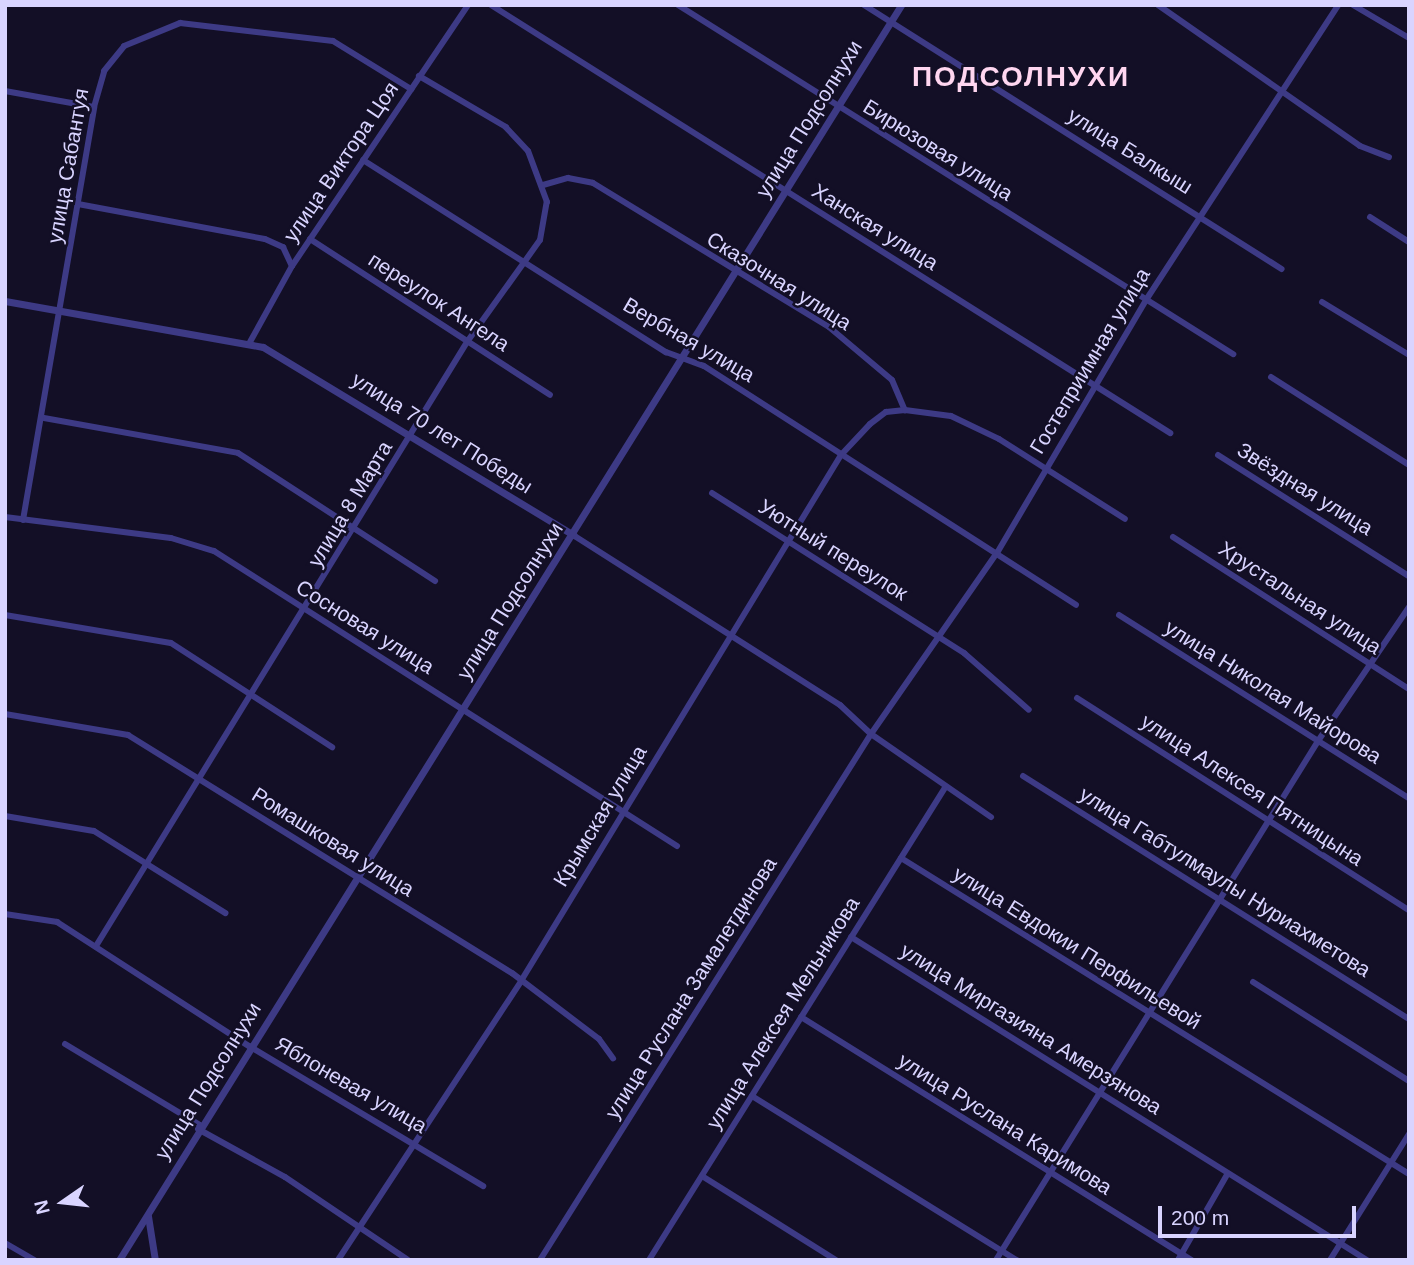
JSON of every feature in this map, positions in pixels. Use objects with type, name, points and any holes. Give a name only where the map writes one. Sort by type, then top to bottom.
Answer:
[{"type":"street","name":"улица Виктора Цоя","points":[[250,342],[292,266],[468,5]]},
{"type":"street","name":"Ханская улица","points":[[491,5],[1170,433]]},
{"type":"street","name":"Бирюзовая улица","points":[[678,5],[835,107],[1233,354]]},
{"type":"street","name":"улица Балкыш","points":[[864,5],[1281,269]]},
{"type":"street","name":"улица Подсолнухи","points":[[119,1260],[249,1046],[359,878],[573,535],[679,359],[737,273],[783,190],[901,5]]},
{"type":"street","points":[[1158,5],[1360,146],[1389,157]]},
{"type":"street","name":"Гостеприимная улица","points":[[871,734],[935,636],[997,553],[1146,300],[1338,5]]},
{"type":"street","points":[[1353,5],[1409,38]]},
{"type":"street","name":"улица Сабантуя","points":[[23,520],[44,418],[94,107],[104,71],[124,46],[180,23],[345,44],[411,89]]},
{"type":"street","name":"улица 8 Марта","points":[[96,946],[306,611],[467,342],[528,260],[545,227],[543,185],[519,138],[419,76]]},
{"type":"street","points":[[5,91],[94,107]]},
{"type":"street","name":"Вербная улица","points":[[363,160],[528,260],[679,359],[705,366],[1076,605]]},
{"type":"street","name":"Сказочная улица","points":[[543,185],[568,178],[593,183],[829,327],[892,380],[905,410]]},
{"type":"street","points":[[78,204],[265,239],[283,247],[292,266]]},
{"type":"street","points":[[1370,217],[1409,242]]},
{"type":"street","name":"переулок Ангела","points":[[310,239],[550,395]]},
{"type":"street","name":"улица 70 лет Победы","points":[[5,301],[250,342],[285,356],[732,634],[840,705],[871,734],[991,817]]},
{"type":"street","points":[[1322,302],[1409,355]]},
{"type":"street","points":[[1271,377],[1409,465]]},
{"type":"street","points":[[905,410],[951,416],[999,439],[1044,471],[1125,519]]},
{"type":"street","name":"Крымская улица","points":[[338,1260],[521,981],[841,455],[886,412],[905,410]]},
{"type":"street","points":[[44,418],[238,453],[435,580]]},
{"type":"street","name":"Звёздная улица","points":[[1218,455],[1409,576]]},
{"type":"street","name":"Уютный переулок","points":[[712,493],[785,544],[827,563],[935,636],[1029,710]]},
{"type":"street","name":"Сосновая улица","points":[[5,517],[194,543],[463,709],[677,846]]},
{"type":"street","name":"Хрустальная улица","points":[[1172,537],[1409,689]]},
{"type":"street","points":[[996,1260],[1151,1016],[1318,741],[1409,607]]},
{"type":"street","points":[[5,615],[171,643],[332,747]]},
{"type":"street","name":"улица Николая Майорова","points":[[1119,615],[1409,798]]},
{"type":"street","name":"улица Алексея Пятницына","points":[[1077,698],[1409,910]]},
{"type":"street","name":"Ромашковая улица","points":[[5,714],[128,735],[521,981],[599,1039],[613,1058]]},
{"type":"street","name":"улица Руслана Замалетдинова","points":[[540,1260],[871,734]]},
{"type":"street","name":"улица Габтулмаулы Нуриахметова","points":[[1023,776],[1409,1018]]},
{"type":"street","name":"улица Алексея Мельникова","points":[[651,1259],[946,786]]},
{"type":"street","points":[[5,816],[93,831],[225,913]]},
{"type":"street","name":"улица Евдокии Перфильевой","points":[[901,858],[1234,1069],[1409,1174]]},
{"type":"street","name":"Яблоневая улица","points":[[5,914],[57,922],[249,1046],[417,1143],[483,1186]]},
{"type":"street","name":"улица Миргазияна Амерзянова","points":[[851,937],[1367,1260]]},
{"type":"street","points":[[1253,982],[1409,1082]]},
{"type":"street","name":"улица Руслана Каримова","points":[[801,1017],[1180,1257],[1192,1260]]},
{"type":"street","points":[[65,1044],[285,1177],[408,1260]]},
{"type":"street","points":[[752,1096],[1017,1260]]},
{"type":"street","points":[[1330,1260],[1409,1134]]},
{"type":"street","points":[[1180,1257],[1228,1173]]},
{"type":"street","points":[[702,1176],[836,1260]]},
{"type":"street","points":[[148,1215],[155,1260]]},
{"type":"street","points":[[5,1243],[34,1260]]},
{"type":"district","name":"ПОДСОЛНУХИ","points":[[1021,77]]}]
